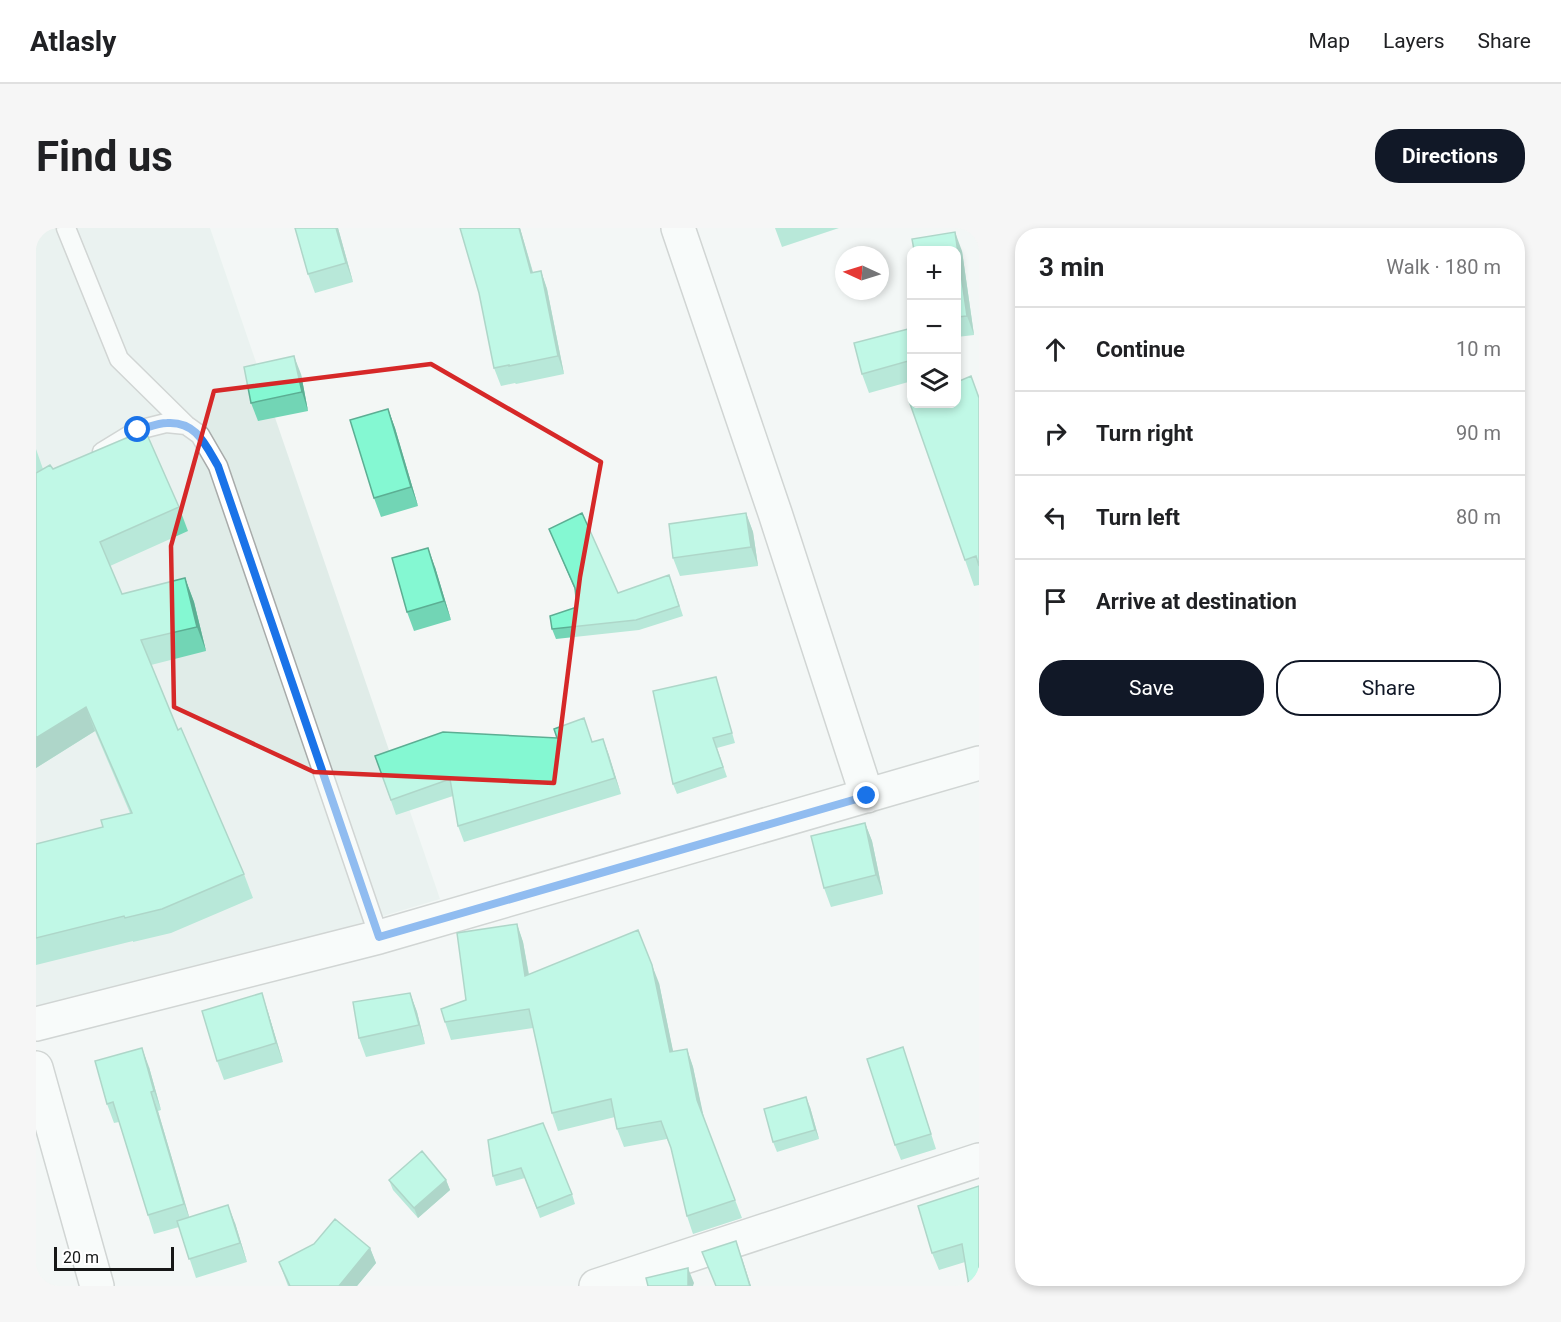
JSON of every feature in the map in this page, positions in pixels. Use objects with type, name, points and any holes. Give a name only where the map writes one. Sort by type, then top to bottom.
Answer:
[{"type":"street","points":[[678,228],[776,513],[867,796]]},
{"type":"street","points":[[36,1024],[379,937],[979,763]]},
{"type":"street","points":[[36,1068],[97,1286]]},
{"type":"street","points":[[596,1286],[979,1160]]},
{"type":"lane","points":[[66,228],[119,358],[186,425],[200,435],[218,466],[379,937]]},
{"type":"lane","points":[[87,460],[138,430],[166,423],[186,425]]},
{"type":"highlighted area","points":[[431,364],[601,462],[580,577],[554,783],[314,772],[174,707],[171,546],[214,391]]},
{"type":"shaded area","points":[[36,228],[210,228],[440,899],[36,1020]]},
{"type":"building","points":[[295,228],[336,228],[346,263],[308,274]]},
{"type":"building","points":[[460,228],[519,228],[531,273],[541,271],[558,356],[494,368],[479,293]]},
{"type":"building","points":[[955,232],[957,246],[913,246],[912,239]]},
{"type":"building","points":[[961,274],[967,316],[961,317]]},
{"type":"building","points":[[907,329],[907,361],[862,374],[854,343]]},
{"type":"building","points":[[294,356],[302,392],[251,403],[244,367]]},
{"type":"building","points":[[971,376],[979,398],[979,566],[976,556],[965,560],[912,408],[961,408],[961,380]]},
{"type":"building","points":[[388,409],[411,487],[374,498],[350,420]]},
{"type":"building","points":[[145,430],[179,507],[100,542],[122,594],[185,578],[197,627],[141,640],[178,730],[181,728],[244,874],[162,909],[36,938],[36,844],[103,827],[101,820],[132,813],[86,707],[36,738],[36,473],[50,465],[53,469]]},
{"type":"building","points":[[582,513],[618,593],[669,575],[679,606],[636,620],[552,629],[550,616],[577,607],[575,588],[549,529]]},
{"type":"building","points":[[746,513],[751,547],[673,558],[669,524]]},
{"type":"building","points":[[428,548],[444,601],[407,612],[392,558]]},
{"type":"building","points":[[716,677],[732,733],[713,738],[723,767],[673,784],[653,691]]},
{"type":"building","points":[[584,718],[592,742],[603,739],[615,778],[458,826],[450,779],[391,800],[375,756],[443,732],[557,738],[554,729]]},
{"type":"building","points":[[865,823],[876,875],[824,888],[811,836]]},
{"type":"building","points":[[517,924],[525,976],[638,930],[652,965],[670,1052],[687,1049],[697,1100],[735,1200],[687,1216],[671,1148],[661,1121],[617,1129],[611,1099],[552,1113],[529,1009],[445,1022],[441,1009],[466,1000],[457,933]]},
{"type":"building","points":[[262,993],[276,1043],[217,1061],[202,1011]]},
{"type":"building","points":[[410,993],[419,1025],[359,1038],[353,1002]]},
{"type":"building","points":[[903,1047],[931,1134],[895,1145],[867,1059]]},
{"type":"building","points":[[142,1048],[154,1091],[151,1092],[184,1204],[148,1215],[113,1102],[107,1104],[95,1061]]},
{"type":"building","points":[[806,1097],[815,1130],[773,1142],[764,1109]]},
{"type":"building","points":[[543,1123],[572,1194],[537,1208],[521,1168],[493,1176],[488,1140]]},
{"type":"building","points":[[422,1151],[446,1180],[414,1208],[389,1180]]},
{"type":"building","points":[[979,1186],[979,1286],[969,1286],[962,1244],[932,1253],[918,1206]]},
{"type":"building","points":[[228,1205],[240,1243],[189,1259],[177,1221]]},
{"type":"building","points":[[335,1219],[370,1248],[339,1286],[290,1286],[279,1262],[314,1244]]},
{"type":"building","points":[[736,1241],[750,1286],[716,1286],[702,1252]]},
{"type":"building","points":[[688,1268],[688,1286],[648,1286],[646,1278]]},
{"type":"route","points":[[138,430],[166,423],[186,425],[200,435],[218,466],[379,937],[867,796]]}]
